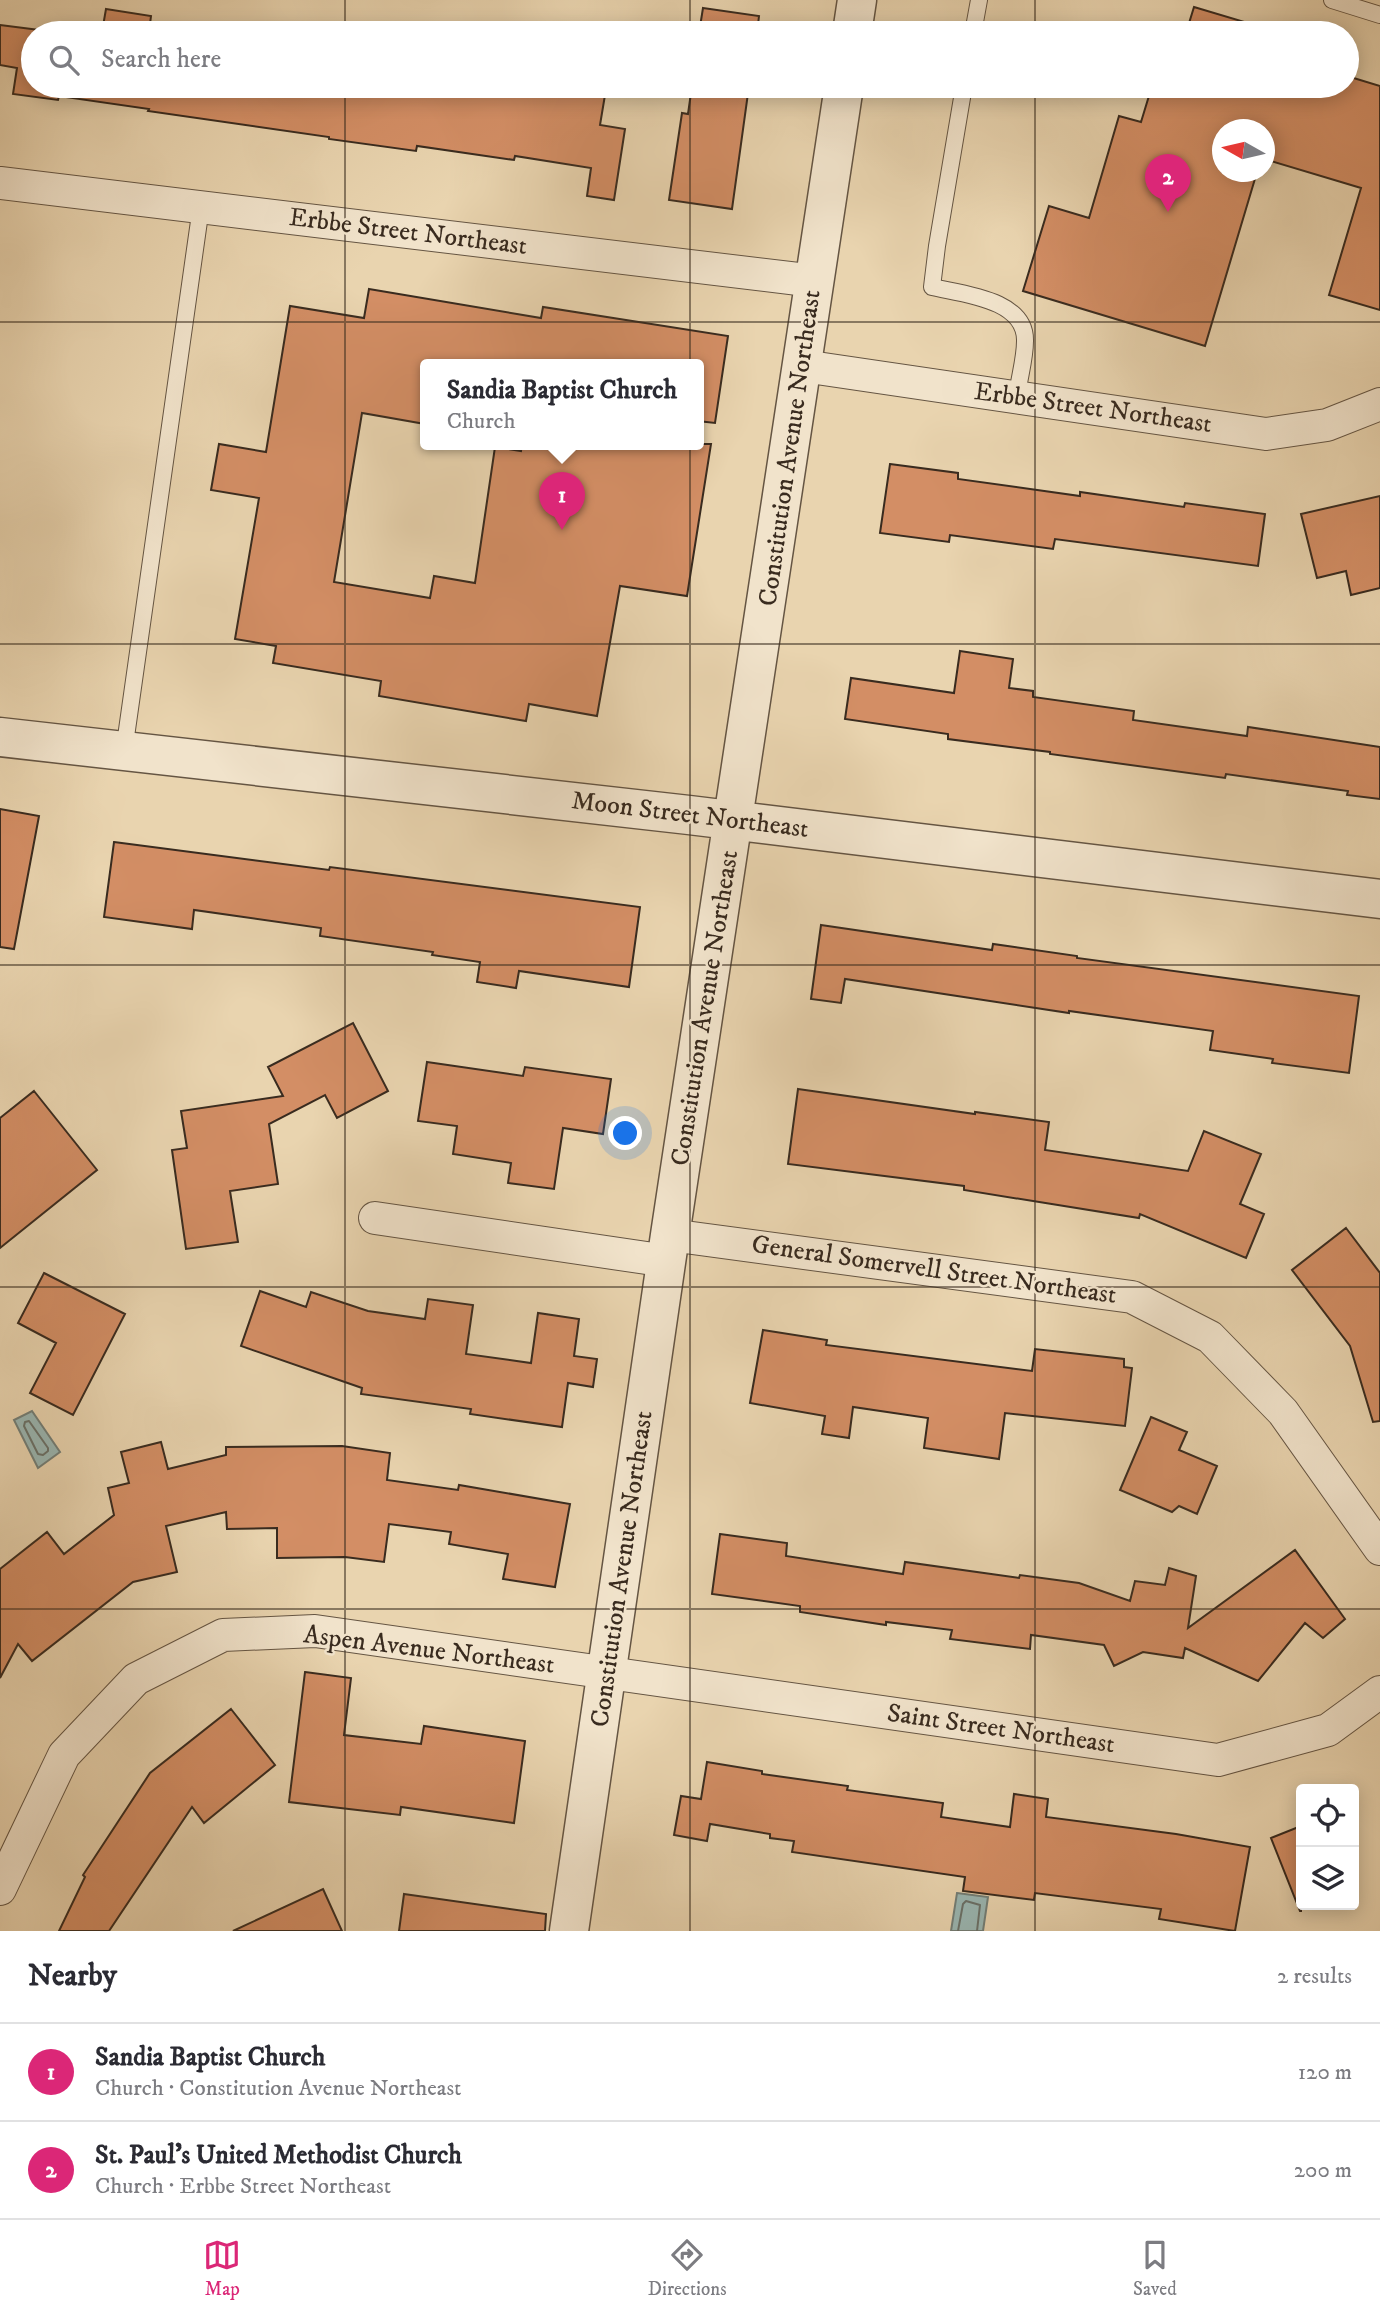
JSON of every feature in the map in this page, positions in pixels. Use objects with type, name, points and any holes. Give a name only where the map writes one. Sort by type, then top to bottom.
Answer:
[{"type":"street","points":[[854,21],[857,0]]},
{"type":"street","name":"Constitution Avenue Northeast","points":[[569,1931],[668,1248],[842,98]]},
{"type":"street","name":"Erbbe Street Northeast","points":[[0,183],[815,281]]},
{"type":"street","name":"Erbbe Street Northeast","points":[[803,366],[1266,434],[1328,425],[1380,404]]},
{"type":"street","name":"Moon Street Northeast","points":[[0,737],[734,821],[1380,899]]},
{"type":"street","name":"General Somervell Street Northeast","points":[[375,1218],[1132,1297],[1210,1336],[1283,1412],[1380,1549]]},
{"type":"street","name":"Aspen Avenue Northeast","points":[[0,1889],[64,1755],[136,1679],[223,1635],[315,1631],[607,1673]]},
{"type":"street","name":"Saint Street Northeast","points":[[607,1673],[1218,1759],[1328,1730],[1380,1692]]},
{"type":"lane","points":[[975,21],[979,0]]},
{"type":"lane","points":[[1332,0],[1380,15]]},
{"type":"lane","points":[[962,98],[932,287],[995,300],[1019,320],[1026,339],[1017,396]]},
{"type":"lane","points":[[124,751],[201,207]]},
{"type":"water","points":[[32,1411],[60,1452],[38,1468],[14,1420]]},
{"type":"water","points":[[957,1893],[988,1897],[983,1931],[951,1931]]},
{"type":"building","points":[[1194,7],[1241,21],[1190,21]]},
{"type":"building","points":[[703,8],[759,16],[758,21],[701,21]]},
{"type":"building","points":[[106,9],[151,16],[150,21],[104,21]]},
{"type":"building","points":[[0,25],[21,28],[21,95],[13,94],[17,68],[0,65]]},
{"type":"building","points":[[1359,80],[1380,86],[1380,310],[1329,295],[1361,188],[1275,162],[1275,119],[1212,119],[1212,182],[1254,182],[1205,346],[1023,291],[1049,206],[1089,218],[1119,116],[1141,122],[1148,98],[1359,98]]},
{"type":"building","points":[[73,98],[604,98],[600,125],[625,129],[614,200],[587,196],[591,168],[515,156],[514,160],[417,146],[416,151],[148,111],[149,109]]},
{"type":"building","points":[[690,98],[747,98],[732,209],[669,200],[682,113],[688,114]]},
{"type":"building","points":[[369,289],[541,318],[543,307],[728,336],[715,423],[704,422],[704,359],[420,359],[420,423],[362,413],[334,582],[430,598],[434,576],[475,583],[495,450],[704,450],[704,444],[711,444],[687,596],[620,586],[597,716],[529,704],[526,721],[379,696],[381,681],[273,663],[276,646],[235,639],[259,498],[211,490],[219,444],[266,452],[290,306],[364,318]]},
{"type":"building","points":[[890,464],[958,473],[958,479],[1080,496],[1080,492],[1184,507],[1185,503],[1265,514],[1258,566],[1055,539],[1053,549],[950,535],[949,542],[880,533]]},
{"type":"building","points":[[1380,496],[1380,588],[1351,595],[1346,571],[1317,578],[1301,514]]},
{"type":"building","points":[[960,651],[1013,659],[1009,688],[1033,691],[1033,697],[1134,711],[1133,720],[1247,736],[1248,727],[1380,747],[1380,799],[1347,795],[1348,791],[1226,774],[1225,778],[948,739],[948,734],[845,719],[851,678],[954,693]]},
{"type":"building","points":[[0,809],[39,816],[14,949],[0,947]]},
{"type":"building","points":[[114,842],[640,907],[629,987],[519,971],[516,988],[477,982],[480,962],[432,955],[433,952],[320,936],[321,928],[194,910],[192,929],[104,917]]},
{"type":"building","points":[[821,925],[992,950],[993,944],[1359,996],[1349,1073],[1272,1063],[1273,1059],[1210,1050],[1213,1031],[1069,1013],[845,979],[841,1003],[811,999]]},
{"type":"building","points":[[353,1023],[388,1091],[337,1118],[325,1095],[269,1124],[278,1184],[230,1191],[238,1242],[186,1249],[172,1150],[187,1148],[181,1111],[283,1096],[268,1067]]},
{"type":"building","points":[[427,1062],[523,1076],[525,1067],[611,1079],[603,1134],[563,1128],[554,1189],[508,1183],[511,1163],[453,1154],[457,1126],[418,1121]]},
{"type":"building","points":[[798,1089],[1049,1122],[1045,1150],[1188,1171],[1204,1131],[1261,1154],[1240,1204],[1264,1214],[1246,1258],[1140,1214],[1139,1218],[964,1190],[964,1186],[788,1164]]},
{"type":"building","points":[[34,1091],[97,1170],[0,1248],[0,1118]]},
{"type":"building","points":[[1346,1228],[1380,1273],[1380,1421],[1373,1422],[1350,1346],[1292,1270]]},
{"type":"building","points":[[44,1273],[125,1314],[73,1415],[30,1393],[56,1343],[18,1323]]},
{"type":"building","points":[[260,1291],[306,1307],[311,1292],[368,1311],[425,1319],[428,1299],[473,1305],[466,1354],[531,1363],[538,1313],[579,1319],[574,1356],[597,1359],[593,1387],[568,1383],[562,1427],[470,1414],[471,1409],[361,1394],[362,1388],[241,1346]]},
{"type":"building","points":[[763,1330],[827,1340],[826,1345],[1032,1371],[1035,1349],[1124,1359],[1124,1367],[1132,1368],[1125,1426],[1005,1413],[999,1459],[924,1448],[928,1418],[853,1407],[849,1438],[822,1434],[825,1416],[750,1403]]},
{"type":"building","points":[[1151,1417],[1187,1432],[1179,1450],[1217,1466],[1197,1514],[1179,1506],[1172,1512],[1120,1490]]},
{"type":"building","points":[[161,1442],[168,1469],[226,1455],[226,1447],[342,1446],[390,1453],[387,1480],[458,1490],[459,1485],[570,1504],[555,1587],[503,1579],[508,1554],[449,1544],[451,1532],[389,1524],[384,1562],[345,1557],[277,1558],[277,1528],[227,1529],[226,1512],[166,1526],[177,1572],[133,1582],[32,1661],[18,1644],[0,1678],[0,1569],[47,1532],[64,1554],[114,1515],[108,1488],[129,1483],[121,1452]]},
{"type":"building","points":[[720,1534],[787,1543],[786,1556],[903,1574],[905,1562],[1019,1578],[1020,1575],[1079,1583],[1130,1601],[1135,1581],[1165,1585],[1169,1568],[1196,1576],[1188,1628],[1295,1550],[1345,1619],[1323,1638],[1305,1623],[1258,1681],[1185,1648],[1183,1658],[1143,1652],[1114,1666],[1104,1645],[1031,1635],[1030,1649],[950,1639],[952,1630],[886,1622],[886,1625],[800,1612],[800,1606],[712,1594]]},
{"type":"building","points":[[305,1672],[351,1678],[344,1735],[421,1744],[424,1726],[525,1741],[514,1823],[401,1807],[400,1815],[289,1802]]},
{"type":"building","points":[[231,1709],[275,1765],[204,1823],[192,1807],[109,1931],[59,1931],[85,1877],[83,1875],[150,1773]]},
{"type":"building","points":[[707,1762],[762,1771],[762,1774],[848,1786],[847,1790],[943,1803],[941,1817],[1010,1827],[1014,1794],[1048,1799],[1046,1817],[1250,1847],[1235,1931],[1159,1919],[1161,1909],[1035,1893],[1034,1900],[963,1891],[965,1877],[792,1852],[794,1841],[770,1838],[770,1834],[710,1824],[707,1841],[674,1835],[681,1796],[701,1799]]},
{"type":"building","points":[[1296,1828],[1296,1901],[1271,1838]]},
{"type":"building","points":[[323,1889],[342,1931],[233,1931]]},
{"type":"building","points":[[404,1894],[546,1914],[545,1931],[399,1931]]},
{"type":"place","name":"St. Paul's United Methodist Church","points":[[1168,212]]},
{"type":"place","name":"Sandia Baptist Church","points":[[562,530]]}]
